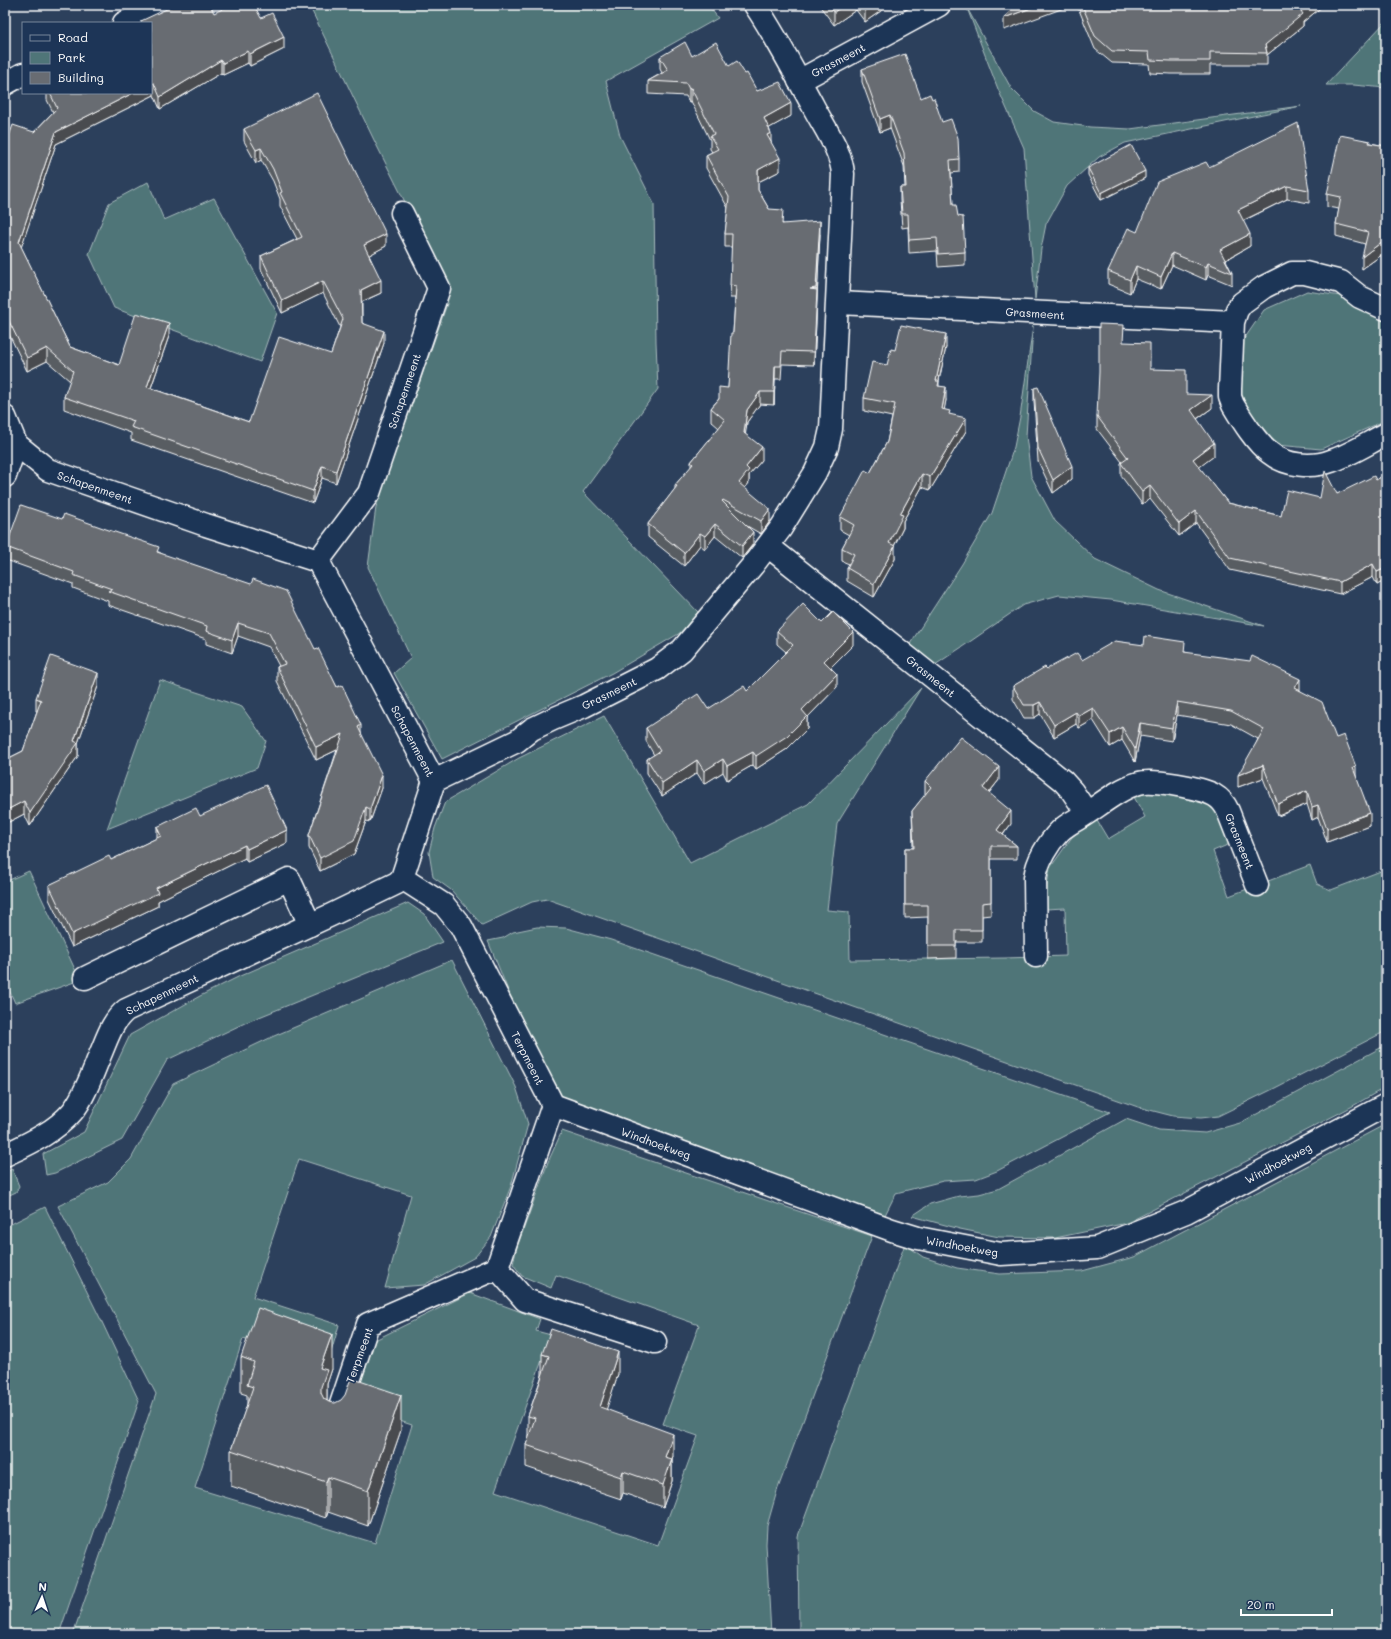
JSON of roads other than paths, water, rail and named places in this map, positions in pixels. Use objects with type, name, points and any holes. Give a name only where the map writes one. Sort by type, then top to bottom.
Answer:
[{"type":"street","points":[[126,22],[159,5]]},
{"type":"street","name":"Grasmeent","points":[[434,781],[517,741],[532,729],[621,688],[671,660],[694,637],[768,546],[806,490],[823,457],[832,422],[843,168],[837,151],[755,5]]},
{"type":"street","name":"Grasmeent","points":[[799,81],[939,5]]},
{"type":"street","points":[[5,84],[22,75]]},
{"type":"street","name":"Schapenmeent","points":[[318,561],[369,494],[439,288],[402,214]]},
{"type":"street","points":[[1386,309],[1360,297],[1341,282],[1305,273],[1292,273],[1264,287],[1248,298],[1237,310],[1233,322],[1230,398],[1238,414],[1260,443],[1270,453],[1285,460],[1306,465],[1323,464],[1339,458],[1386,434]]},
{"type":"street","name":"Grasmeent","points":[[838,303],[1233,322]]},
{"type":"street","name":"Schapenmeent","points":[[5,417],[16,444],[48,470],[206,525],[318,561],[434,781],[402,878],[384,890],[120,1014],[73,1112],[41,1137],[5,1155]]},
{"type":"street","points":[[5,476],[16,444]]},
{"type":"street","name":"Grasmeent","points":[[768,546],[1063,781],[1087,813]]},
{"type":"street","name":"Grasmeent","points":[[1036,956],[1034,890],[1036,868],[1045,850],[1061,830],[1123,790],[1139,783],[1159,783],[1207,792],[1218,798],[1226,805],[1257,885]]},
{"type":"street","name":"Terpmeent","points":[[402,878],[444,905],[461,926],[553,1105]]},
{"type":"street","points":[[85,978],[289,879],[310,925]]},
{"type":"street","points":[[553,1105],[497,1268],[525,1300],[656,1342]]},
{"type":"street","name":"Windhoekweg","points":[[553,1105],[892,1230],[918,1238],[1001,1254],[1097,1248],[1186,1212],[1386,1105]]},
{"type":"street","name":"Terpmeent","points":[[334,1426],[368,1324],[497,1268]]}]
